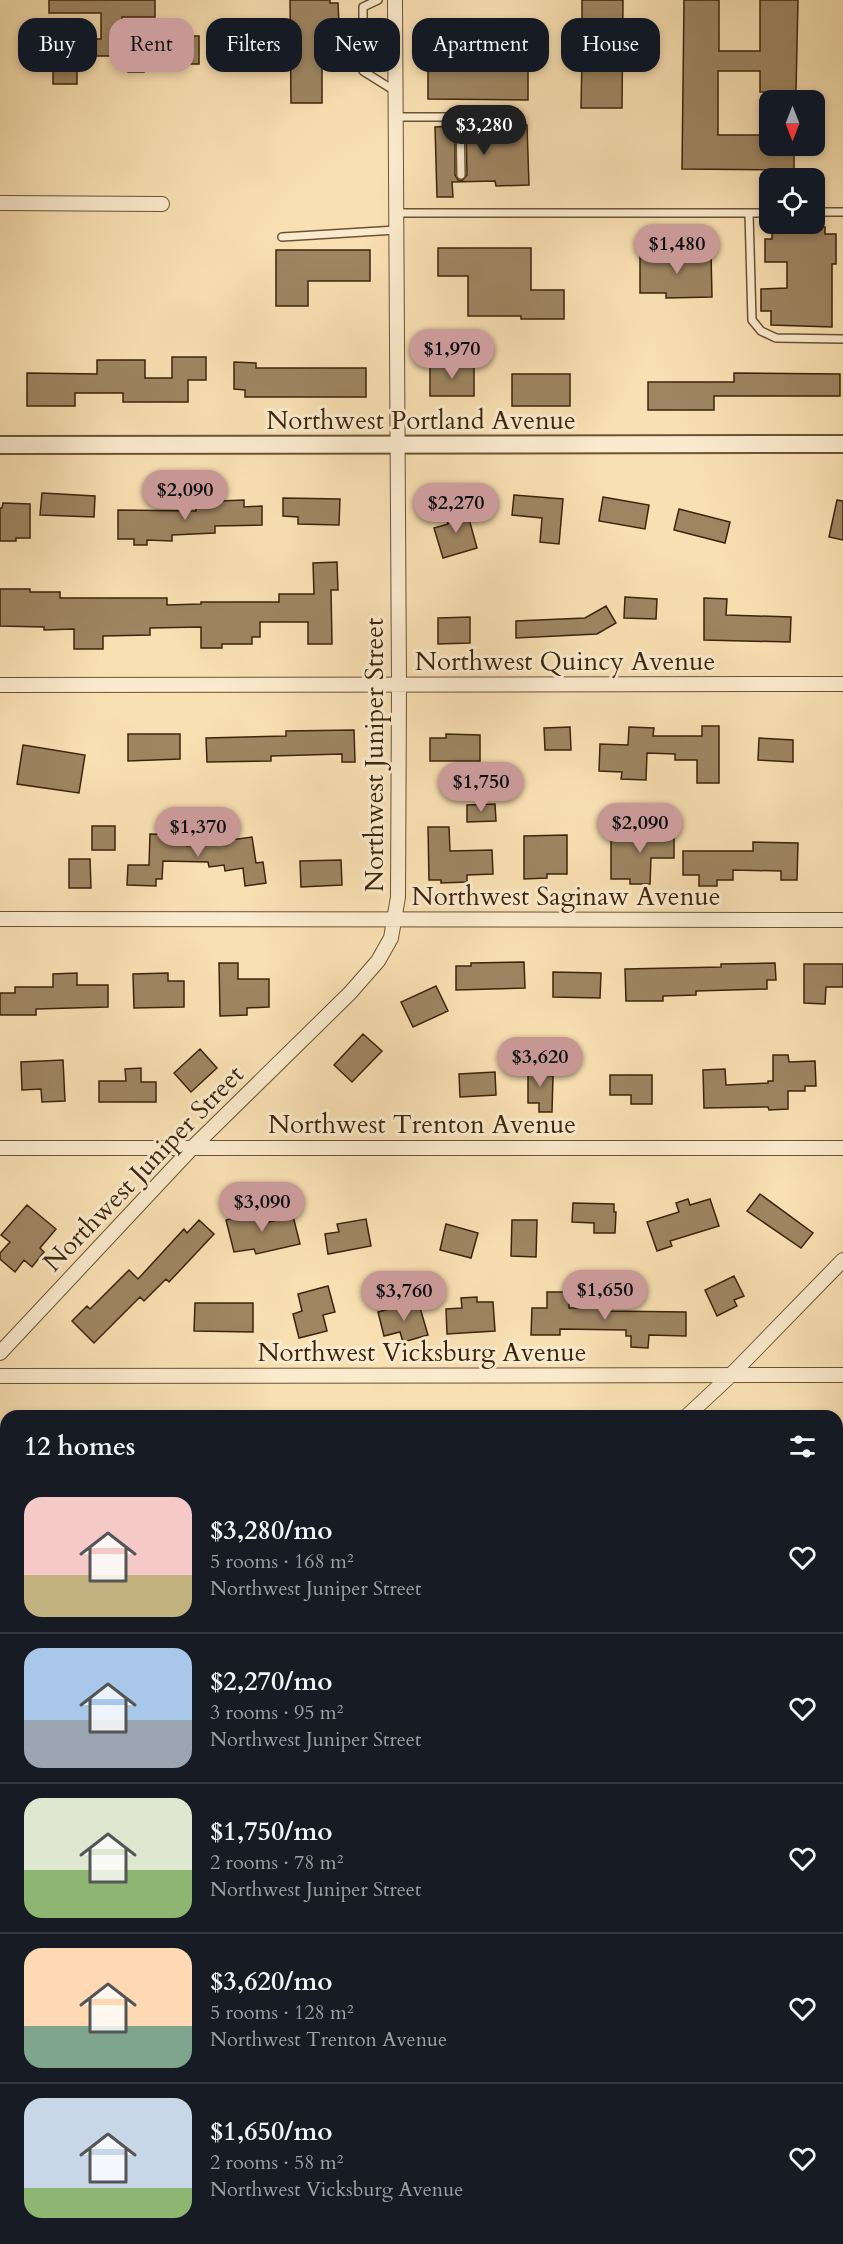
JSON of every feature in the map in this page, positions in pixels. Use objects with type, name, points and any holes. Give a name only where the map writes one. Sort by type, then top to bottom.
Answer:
[{"type":"street","name":"Northwest Juniper Street","points":[[0,1353],[192,1148],[350,993],[378,961],[391,938],[398,897],[399,685],[395,0]]},
{"type":"street","points":[[0,203],[162,204]]},
{"type":"street","name":"Northwest Portland Avenue","points":[[0,445],[843,444]]},
{"type":"street","name":"Northwest Quincy Avenue","points":[[0,685],[843,684]]},
{"type":"street","name":"Northwest Saginaw Avenue","points":[[0,920],[843,920]]},
{"type":"street","name":"Northwest Trenton Avenue","points":[[0,1148],[843,1148]]},
{"type":"street","points":[[693,1410],[730,1376],[843,1260]]},
{"type":"street","name":"Northwest Vicksburg Avenue","points":[[0,1376],[843,1375]]},
{"type":"lane","points":[[378,0],[363,8],[363,71],[395,91]]},
{"type":"lane","points":[[395,117],[484,117]]},
{"type":"lane","points":[[460,117],[461,175]]},
{"type":"lane","points":[[825,212],[843,212]]},
{"type":"lane","points":[[396,213],[759,213]]},
{"type":"lane","points":[[749,213],[752,320],[756,326],[761,332],[776,338],[843,339]]},
{"type":"lane","points":[[282,237],[396,230]]},
{"type":"building","points":[[49,0],[155,0],[155,17],[109,18],[109,56],[97,56],[97,39],[101,39],[101,13],[49,13]]},
{"type":"building","points":[[290,0],[330,0],[330,3],[338,3],[339,18],[314,18],[314,72],[322,72],[322,103],[291,103],[291,72],[302,72],[302,18],[290,18]]},
{"type":"building","points":[[582,0],[623,0],[623,18],[582,18]]},
{"type":"building","points":[[684,0],[719,0],[719,51],[760,51],[760,0],[798,0],[796,90],[760,90],[760,71],[718,71],[718,135],[759,135],[759,156],[794,156],[794,168],[682,169]]},
{"type":"building","points":[[194,36],[199,36],[199,64],[194,64]]},
{"type":"building","points":[[53,72],[77,72],[77,84],[53,84]]},
{"type":"building","points":[[428,72],[528,72],[528,100],[428,99]]},
{"type":"building","points":[[582,72],[622,72],[622,108],[581,108]]},
{"type":"building","points":[[527,125],[529,185],[496,186],[495,181],[452,182],[453,197],[437,197],[435,127],[455,126],[455,175],[458,180],[462,181],[467,175],[466,126]]},
{"type":"building","points":[[772,234],[836,234],[836,264],[832,264],[832,327],[771,325],[771,311],[761,311],[761,289],[787,288],[787,262],[765,262],[765,239],[772,239]]},
{"type":"building","points":[[438,248],[531,248],[531,290],[564,290],[564,319],[468,316],[468,276],[438,276]]},
{"type":"building","points":[[276,250],[370,250],[370,281],[308,281],[308,306],[276,306]]},
{"type":"building","points":[[711,253],[712,297],[666,298],[666,293],[640,293],[640,254]]},
{"type":"building","points":[[172,357],[206,357],[206,380],[188,380],[188,402],[123,402],[123,393],[75,393],[75,406],[27,406],[27,373],[97,374],[97,360],[145,360],[145,378],[172,378]]},
{"type":"building","points":[[234,362],[256,363],[256,368],[366,368],[366,397],[245,397],[245,390],[234,389]]},
{"type":"building","points":[[430,365],[474,365],[474,396],[430,396]]},
{"type":"building","points":[[734,373],[840,374],[840,396],[714,396],[714,410],[648,410],[648,382],[734,382]]},
{"type":"building","points":[[512,374],[570,374],[570,406],[512,406]]},
{"type":"building","points":[[42,493],[95,496],[94,517],[40,515]]},
{"type":"building","points":[[514,495],[563,499],[559,544],[540,542],[542,518],[512,515]]},
{"type":"building","points":[[603,497],[649,505],[645,529],[599,521]]},
{"type":"building","points":[[283,498],[340,499],[339,525],[298,524],[298,517],[283,516]]},
{"type":"building","points":[[244,500],[244,507],[262,506],[262,525],[215,526],[215,533],[172,535],[172,541],[147,540],[147,545],[134,545],[134,539],[118,539],[118,510],[196,511],[195,502]]},
{"type":"building","points":[[837,500],[843,501],[843,540],[829,537]]},
{"type":"building","points":[[3,503],[30,504],[30,538],[0,541],[0,508]]},
{"type":"building","points":[[466,508],[477,548],[443,558],[434,528],[448,524],[445,514]]},
{"type":"building","points":[[679,509],[730,522],[725,543],[674,530]]},
{"type":"building","points":[[337,562],[338,590],[331,590],[332,644],[308,644],[308,622],[260,622],[260,637],[252,637],[252,644],[222,644],[222,648],[201,648],[201,627],[150,628],[150,635],[103,636],[103,649],[74,649],[74,629],[44,630],[44,627],[0,626],[0,589],[60,592],[60,598],[167,598],[167,605],[201,604],[201,602],[279,602],[279,594],[314,594],[313,563]]},
{"type":"building","points":[[625,597],[657,599],[656,619],[624,618]]},
{"type":"building","points":[[704,598],[727,599],[726,615],[791,617],[790,642],[704,640]]},
{"type":"building","points":[[606,606],[616,623],[597,634],[516,638],[516,621],[585,618]]},
{"type":"building","points":[[470,617],[470,643],[438,644],[438,618]]},
{"type":"building","points":[[702,726],[719,726],[719,783],[697,783],[697,760],[675,760],[675,754],[647,753],[646,780],[621,779],[622,772],[599,771],[600,744],[628,745],[629,727],[654,728],[653,736],[702,736]]},
{"type":"building","points":[[570,727],[571,750],[545,750],[544,728]]},
{"type":"building","points":[[354,730],[355,762],[342,762],[342,754],[271,756],[271,761],[207,762],[206,738],[286,736],[286,731]]},
{"type":"building","points":[[128,734],[180,734],[180,759],[128,761]]},
{"type":"building","points":[[446,734],[480,735],[480,761],[430,761],[430,738],[446,738]]},
{"type":"building","points":[[759,738],[793,740],[793,762],[758,760]]},
{"type":"building","points":[[23,745],[85,755],[79,793],[17,784]]},
{"type":"building","points":[[495,804],[496,821],[467,822],[467,805]]},
{"type":"building","points":[[637,824],[660,825],[660,835],[674,835],[674,858],[651,858],[650,884],[630,884],[630,879],[611,879],[611,840],[636,840]]},
{"type":"building","points":[[92,826],[115,826],[115,850],[92,850]]},
{"type":"building","points":[[428,827],[449,827],[450,851],[492,850],[493,874],[467,875],[467,882],[441,883],[441,880],[429,880]]},
{"type":"building","points":[[150,834],[187,835],[187,846],[252,837],[256,863],[263,862],[266,883],[245,886],[243,868],[225,871],[224,865],[209,867],[208,862],[163,861],[162,879],[156,879],[156,886],[127,885],[128,865],[149,865]]},
{"type":"building","points":[[567,835],[567,874],[547,874],[547,878],[524,879],[524,836]]},
{"type":"building","points":[[753,842],[798,843],[797,880],[781,880],[781,871],[733,870],[733,880],[717,880],[717,886],[699,886],[699,875],[683,875],[683,851],[753,851]]},
{"type":"building","points":[[69,859],[90,859],[91,888],[69,888]]},
{"type":"building","points":[[341,860],[342,885],[301,887],[300,861]]},
{"type":"building","points":[[524,962],[525,988],[456,990],[456,966],[471,966],[471,963]]},
{"type":"building","points":[[219,963],[238,963],[238,979],[269,979],[269,1007],[247,1008],[247,1015],[220,1016]]},
{"type":"building","points":[[775,963],[776,980],[767,980],[767,989],[696,991],[696,995],[663,996],[663,1001],[626,1001],[625,969],[721,967],[721,964]]},
{"type":"building","points":[[804,964],[843,964],[843,987],[826,987],[825,1004],[804,1003]]},
{"type":"building","points":[[553,972],[601,973],[600,998],[553,997]]},
{"type":"building","points":[[77,973],[77,985],[108,985],[108,1007],[36,1009],[36,1015],[0,1015],[0,993],[15,993],[15,987],[53,987],[53,974]]},
{"type":"building","points":[[168,973],[168,981],[184,981],[184,1007],[134,1008],[133,974]]},
{"type":"building","points":[[436,986],[448,1011],[413,1027],[401,1002]]},
{"type":"building","points":[[363,1034],[382,1051],[352,1082],[334,1065]]},
{"type":"building","points":[[200,1049],[217,1068],[191,1092],[174,1073]]},
{"type":"building","points":[[773,1055],[788,1055],[789,1062],[815,1061],[816,1086],[805,1086],[805,1091],[788,1091],[788,1109],[704,1108],[703,1070],[725,1069],[726,1085],[768,1083],[768,1081],[773,1081]]},
{"type":"building","points":[[63,1060],[65,1101],[42,1102],[41,1089],[22,1090],[21,1062]]},
{"type":"building","points":[[528,1064],[543,1064],[543,1075],[553,1076],[552,1112],[539,1112],[539,1103],[528,1103]]},
{"type":"building","points":[[141,1068],[141,1082],[156,1082],[156,1102],[99,1102],[99,1081],[126,1081],[125,1069]]},
{"type":"building","points":[[495,1072],[496,1095],[460,1097],[459,1074]]},
{"type":"building","points":[[610,1075],[652,1075],[652,1104],[631,1104],[631,1095],[610,1095]]},
{"type":"building","points":[[760,1194],[813,1233],[801,1248],[747,1211]]},
{"type":"building","points":[[688,1199],[690,1205],[710,1199],[719,1226],[670,1241],[672,1246],[657,1251],[647,1222],[679,1212],[676,1203]]},
{"type":"building","points":[[573,1203],[614,1204],[615,1233],[594,1233],[594,1223],[572,1222]]},
{"type":"building","points":[[27,1205],[56,1229],[40,1248],[44,1252],[32,1267],[24,1260],[15,1272],[0,1259],[0,1253],[10,1242],[1,1235]]},
{"type":"building","points":[[267,1210],[269,1222],[293,1216],[300,1244],[256,1254],[254,1249],[234,1252],[226,1220]]},
{"type":"building","points":[[366,1219],[371,1246],[328,1254],[325,1234],[339,1232],[337,1224]]},
{"type":"building","points":[[199,1220],[214,1234],[169,1282],[166,1279],[144,1301],[140,1297],[94,1343],[72,1321],[87,1306],[90,1309],[129,1270],[138,1279],[184,1229],[187,1233]]},
{"type":"building","points":[[512,1220],[537,1220],[536,1257],[511,1256]]},
{"type":"building","points":[[446,1224],[478,1233],[471,1258],[440,1250]]},
{"type":"building","points":[[734,1276],[744,1296],[734,1300],[737,1306],[717,1316],[705,1290]]},
{"type":"building","points":[[328,1286],[335,1312],[323,1315],[327,1331],[299,1338],[293,1314],[302,1311],[298,1294]]},
{"type":"building","points":[[547,1292],[569,1292],[569,1308],[686,1312],[686,1336],[649,1335],[648,1348],[631,1347],[631,1336],[626,1336],[626,1330],[560,1329],[560,1335],[531,1335],[532,1308],[547,1308]]},
{"type":"building","points":[[477,1297],[477,1302],[493,1302],[495,1331],[447,1334],[446,1309],[462,1308],[461,1298]]},
{"type":"building","points":[[418,1301],[428,1335],[403,1342],[400,1332],[384,1336],[378,1312]]},
{"type":"building","points":[[195,1303],[253,1303],[253,1332],[194,1331]]}]
